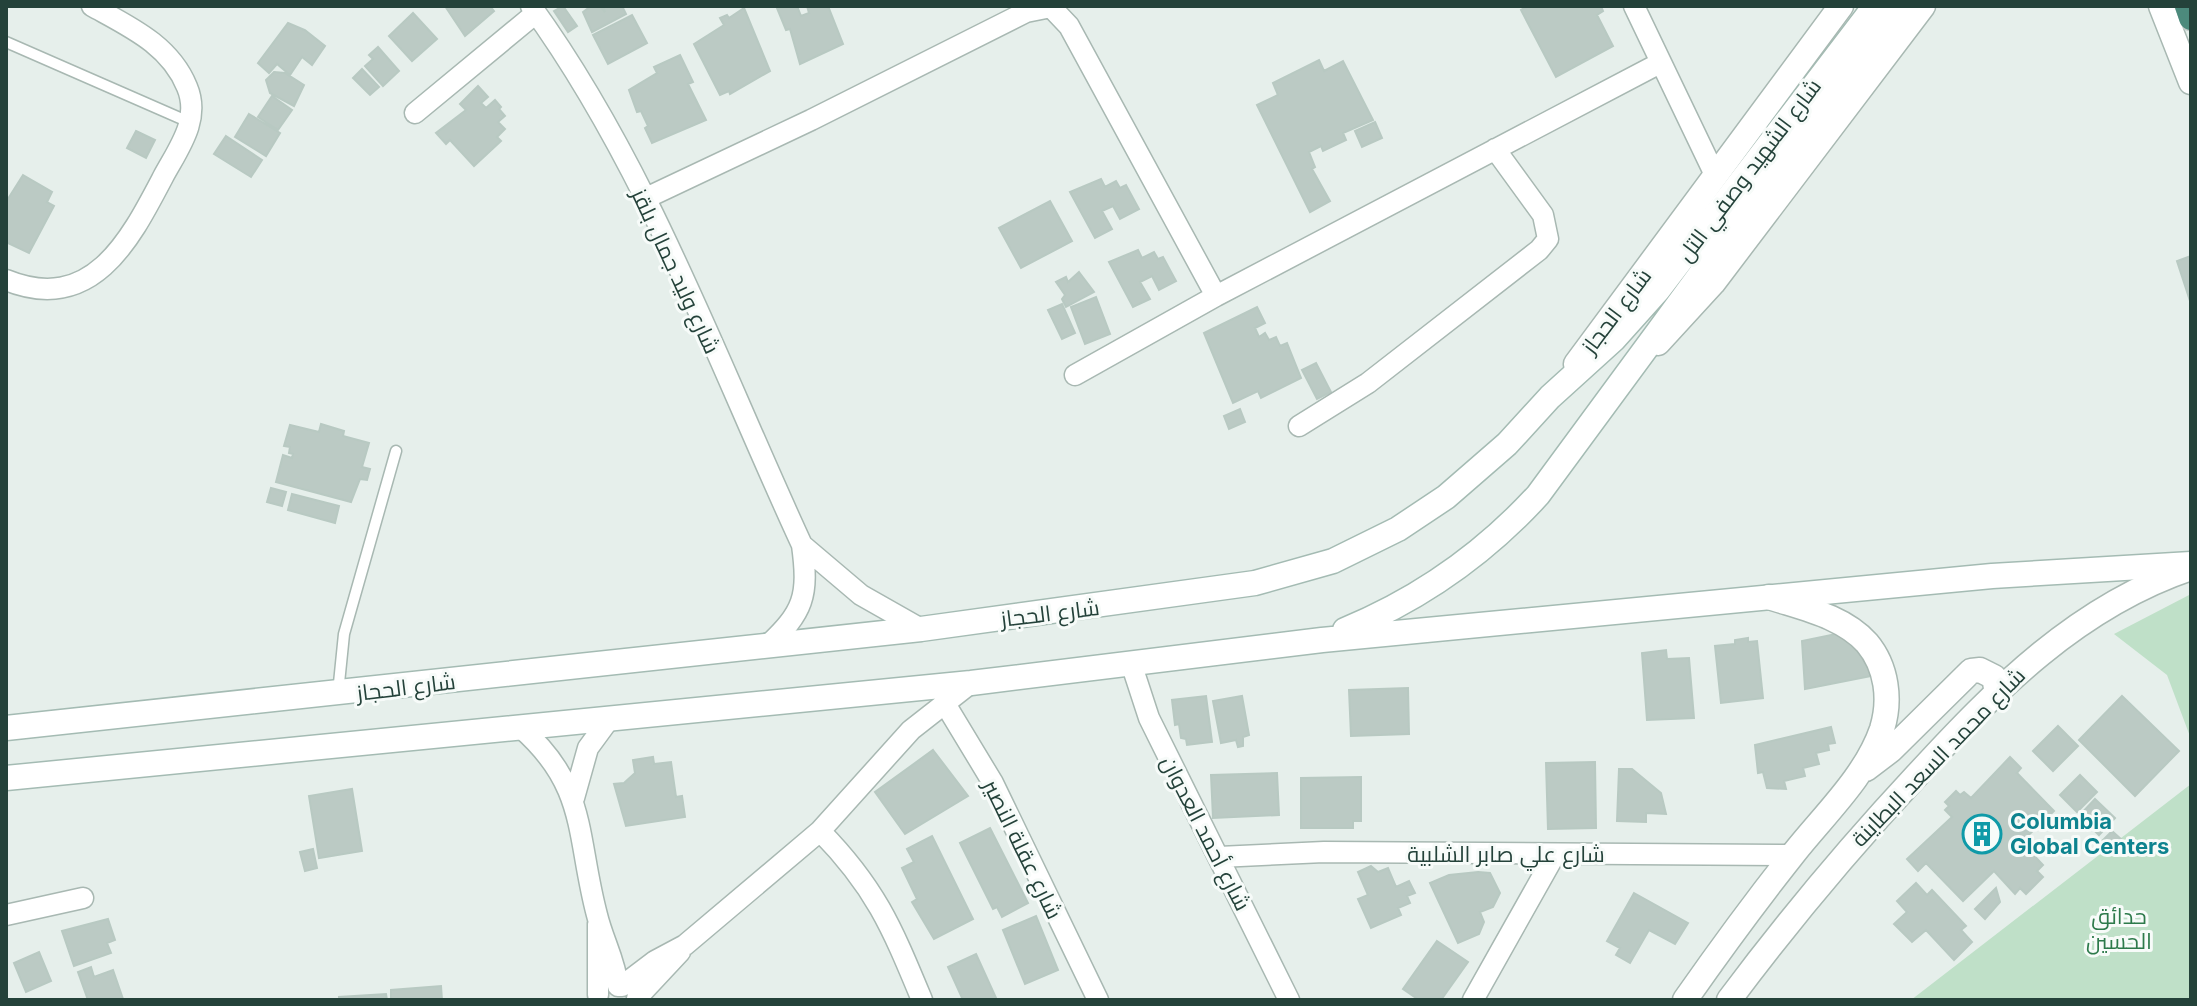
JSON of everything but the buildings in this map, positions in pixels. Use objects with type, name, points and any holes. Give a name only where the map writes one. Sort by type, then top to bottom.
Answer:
[{"type":"highway","points":[[2187,6],[2191,18]]},
{"type":"main road","name":"شارع الحجاز","points":[[6,728],[338,695],[921,629],[1240,586],[1333,561],[1398,529],[1446,497],[1507,444],[1550,397],[1621,306],[1841,6]]},
{"type":"main road","name":"شارع الشهيد وصفي التل","points":[[1632,365],[1732,210],[1875,6]]},
{"type":"main road","name":"شارع الشهيد وصفي التل","points":[[1550,397],[1591,363],[1732,210],[1898,6]]},
{"type":"main road","name":"شارع الحجاز","points":[[1322,640],[1413,599],[1478,553],[1511,524],[1572,452],[1632,365],[1692,309],[1923,6]]},
{"type":"main road","points":[[2161,6],[2191,82]]},
{"type":"main road","name":"شارع الحجاز","points":[[6,778],[971,683],[1322,640],[2065,571],[2191,566]]},
{"type":"main road","name":"شارع محمد السعد البطاينة","points":[[1729,1000],[1772,942],[1880,814],[1997,693],[2042,651],[2093,614],[2191,566]]},
{"type":"main road","name":"شارع محمد السعد البطاينة","points":[[1685,1000],[1742,919],[1858,774],[1877,741],[1886,712],[1887,694],[1878,660],[1856,632],[1841,622],[1769,597]]},
{"type":"main road","points":[[1858,774],[1891,750],[1971,671],[1980,670],[1994,677],[1997,693]]},
{"type":"main road","points":[[1742,919],[1772,942]]},
{"type":"street","points":[[6,280],[52,289],[85,279],[114,258],[137,228],[191,123],[192,102],[187,86],[166,55],[154,42],[92,6]]},
{"type":"street","points":[[1634,6],[1715,175]]},
{"type":"street","points":[[644,199],[811,120],[1026,12],[1051,7],[1069,26],[1216,296]]},
{"type":"street","points":[[415,113],[534,10]]},
{"type":"street","name":"شارع وليد جمال بلقز","points":[[534,10],[615,142],[644,199],[802,545],[806,575],[803,601],[794,620],[766,647]]},
{"type":"street","points":[[1075,375],[1216,296],[1660,63]]},
{"type":"street","points":[[1299,426],[1368,383],[1539,250],[1548,239],[1543,215],[1495,149]]},
{"type":"street","name":"شارع وليد جمال بلقز","points":[[802,545],[861,595],[921,629]]},
{"type":"street","name":"شارع أحمد العدوان","points":[[1131,663],[1149,718],[1289,1000]]},
{"type":"street","points":[[598,920],[597,998],[629,993],[820,831],[872,771],[944,702],[971,683]]},
{"type":"street","name":"شارع عقلة النصير","points":[[944,702],[993,783],[1098,1000]]},
{"type":"street","points":[[574,798],[588,748],[610,718]]},
{"type":"street","points":[[520,727],[549,757],[574,798],[598,920],[629,993]]},
{"type":"street","points":[[820,831],[857,869],[874,894],[922,1000]]},
{"type":"street","name":"شارع علي صابر الشلبية","points":[[1219,857],[1324,852],[1554,856],[1793,855]]},
{"type":"street","points":[[1473,1000],[1554,856]]},
{"type":"street","points":[[6,915],[83,898]]},
{"type":"lane","points":[[6,42],[191,123]]},
{"type":"lane","points":[[338,695],[344,634],[396,451]]},
{"type":"green space","points":[[2191,594],[2191,739],[2167,675],[2114,634]]},
{"type":"green space","name":"حدائق الحسين","points":[[2191,784],[2191,1000],[1911,1000]]},
{"type":"place","name":"Columbia Global Centers","points":[[1982,834]]}]
